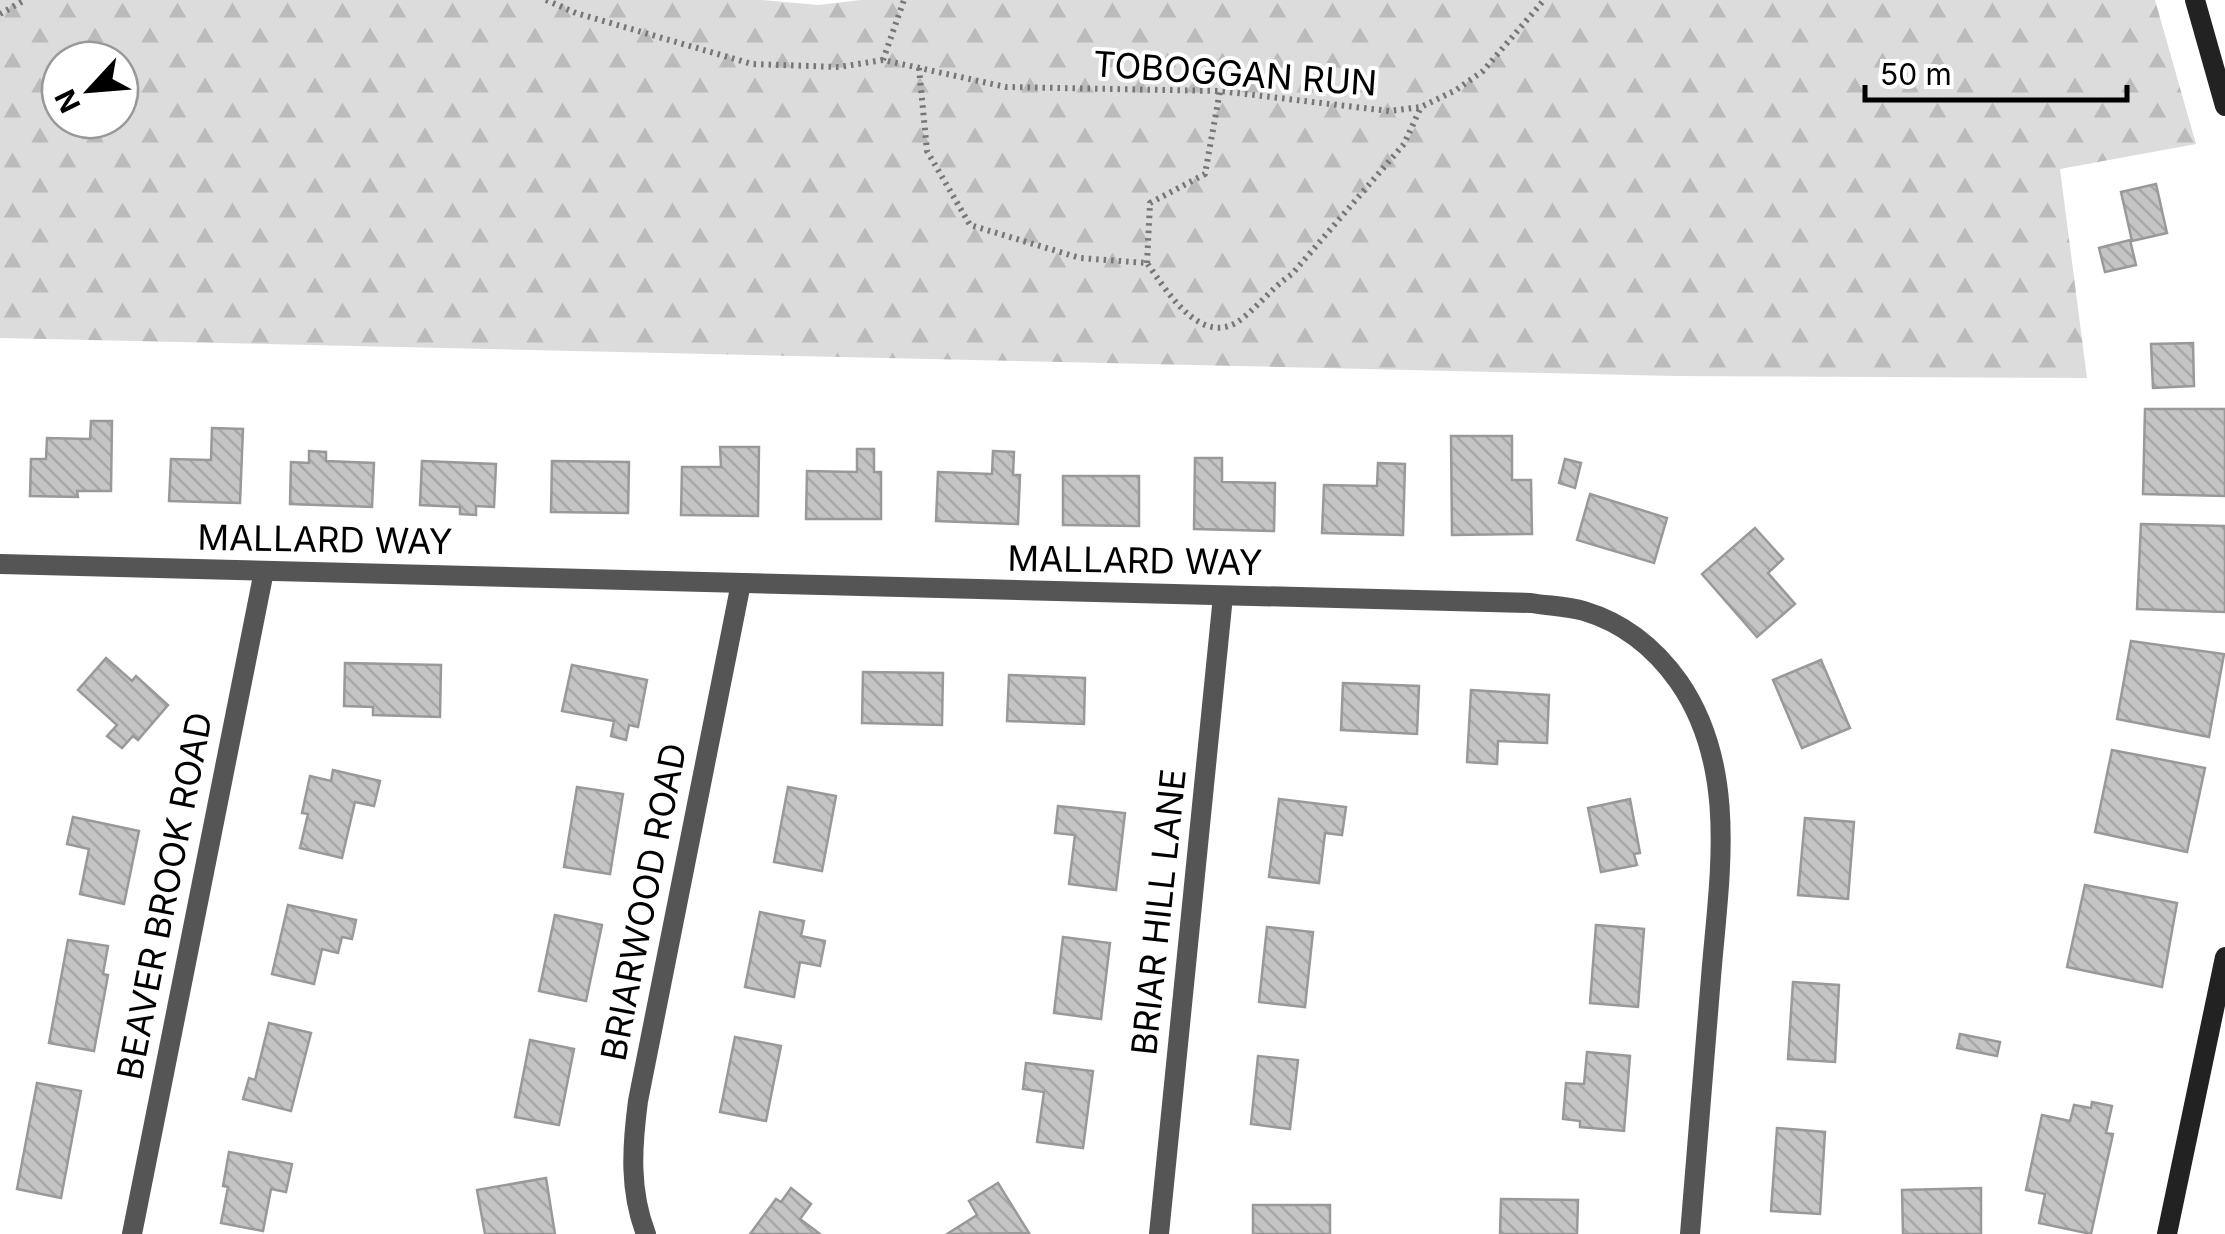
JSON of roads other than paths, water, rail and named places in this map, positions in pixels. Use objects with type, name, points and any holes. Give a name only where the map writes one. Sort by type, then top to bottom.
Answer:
[{"type":"main road","points":[[2195,0],[2225,106]]},
{"type":"main road","points":[[2168,1234],[2225,957]]},
{"type":"street","name":"MALLARD WAY","points":[[0,564],[1531,604],[1582,610],[1629,631],[1661,656],[1687,694],[1706,732],[1716,772],[1721,817],[1690,1234]]},
{"type":"street","name":"BEAVER BROOK ROAD","points":[[132,1234],[264,571]]},
{"type":"street","name":"BRIARWOOD ROAD","points":[[646,1234],[632,1177],[638,1101],[742,583]]},
{"type":"street","name":"BRIAR HILL LANE","points":[[1159,1234],[1223,596]]}]
